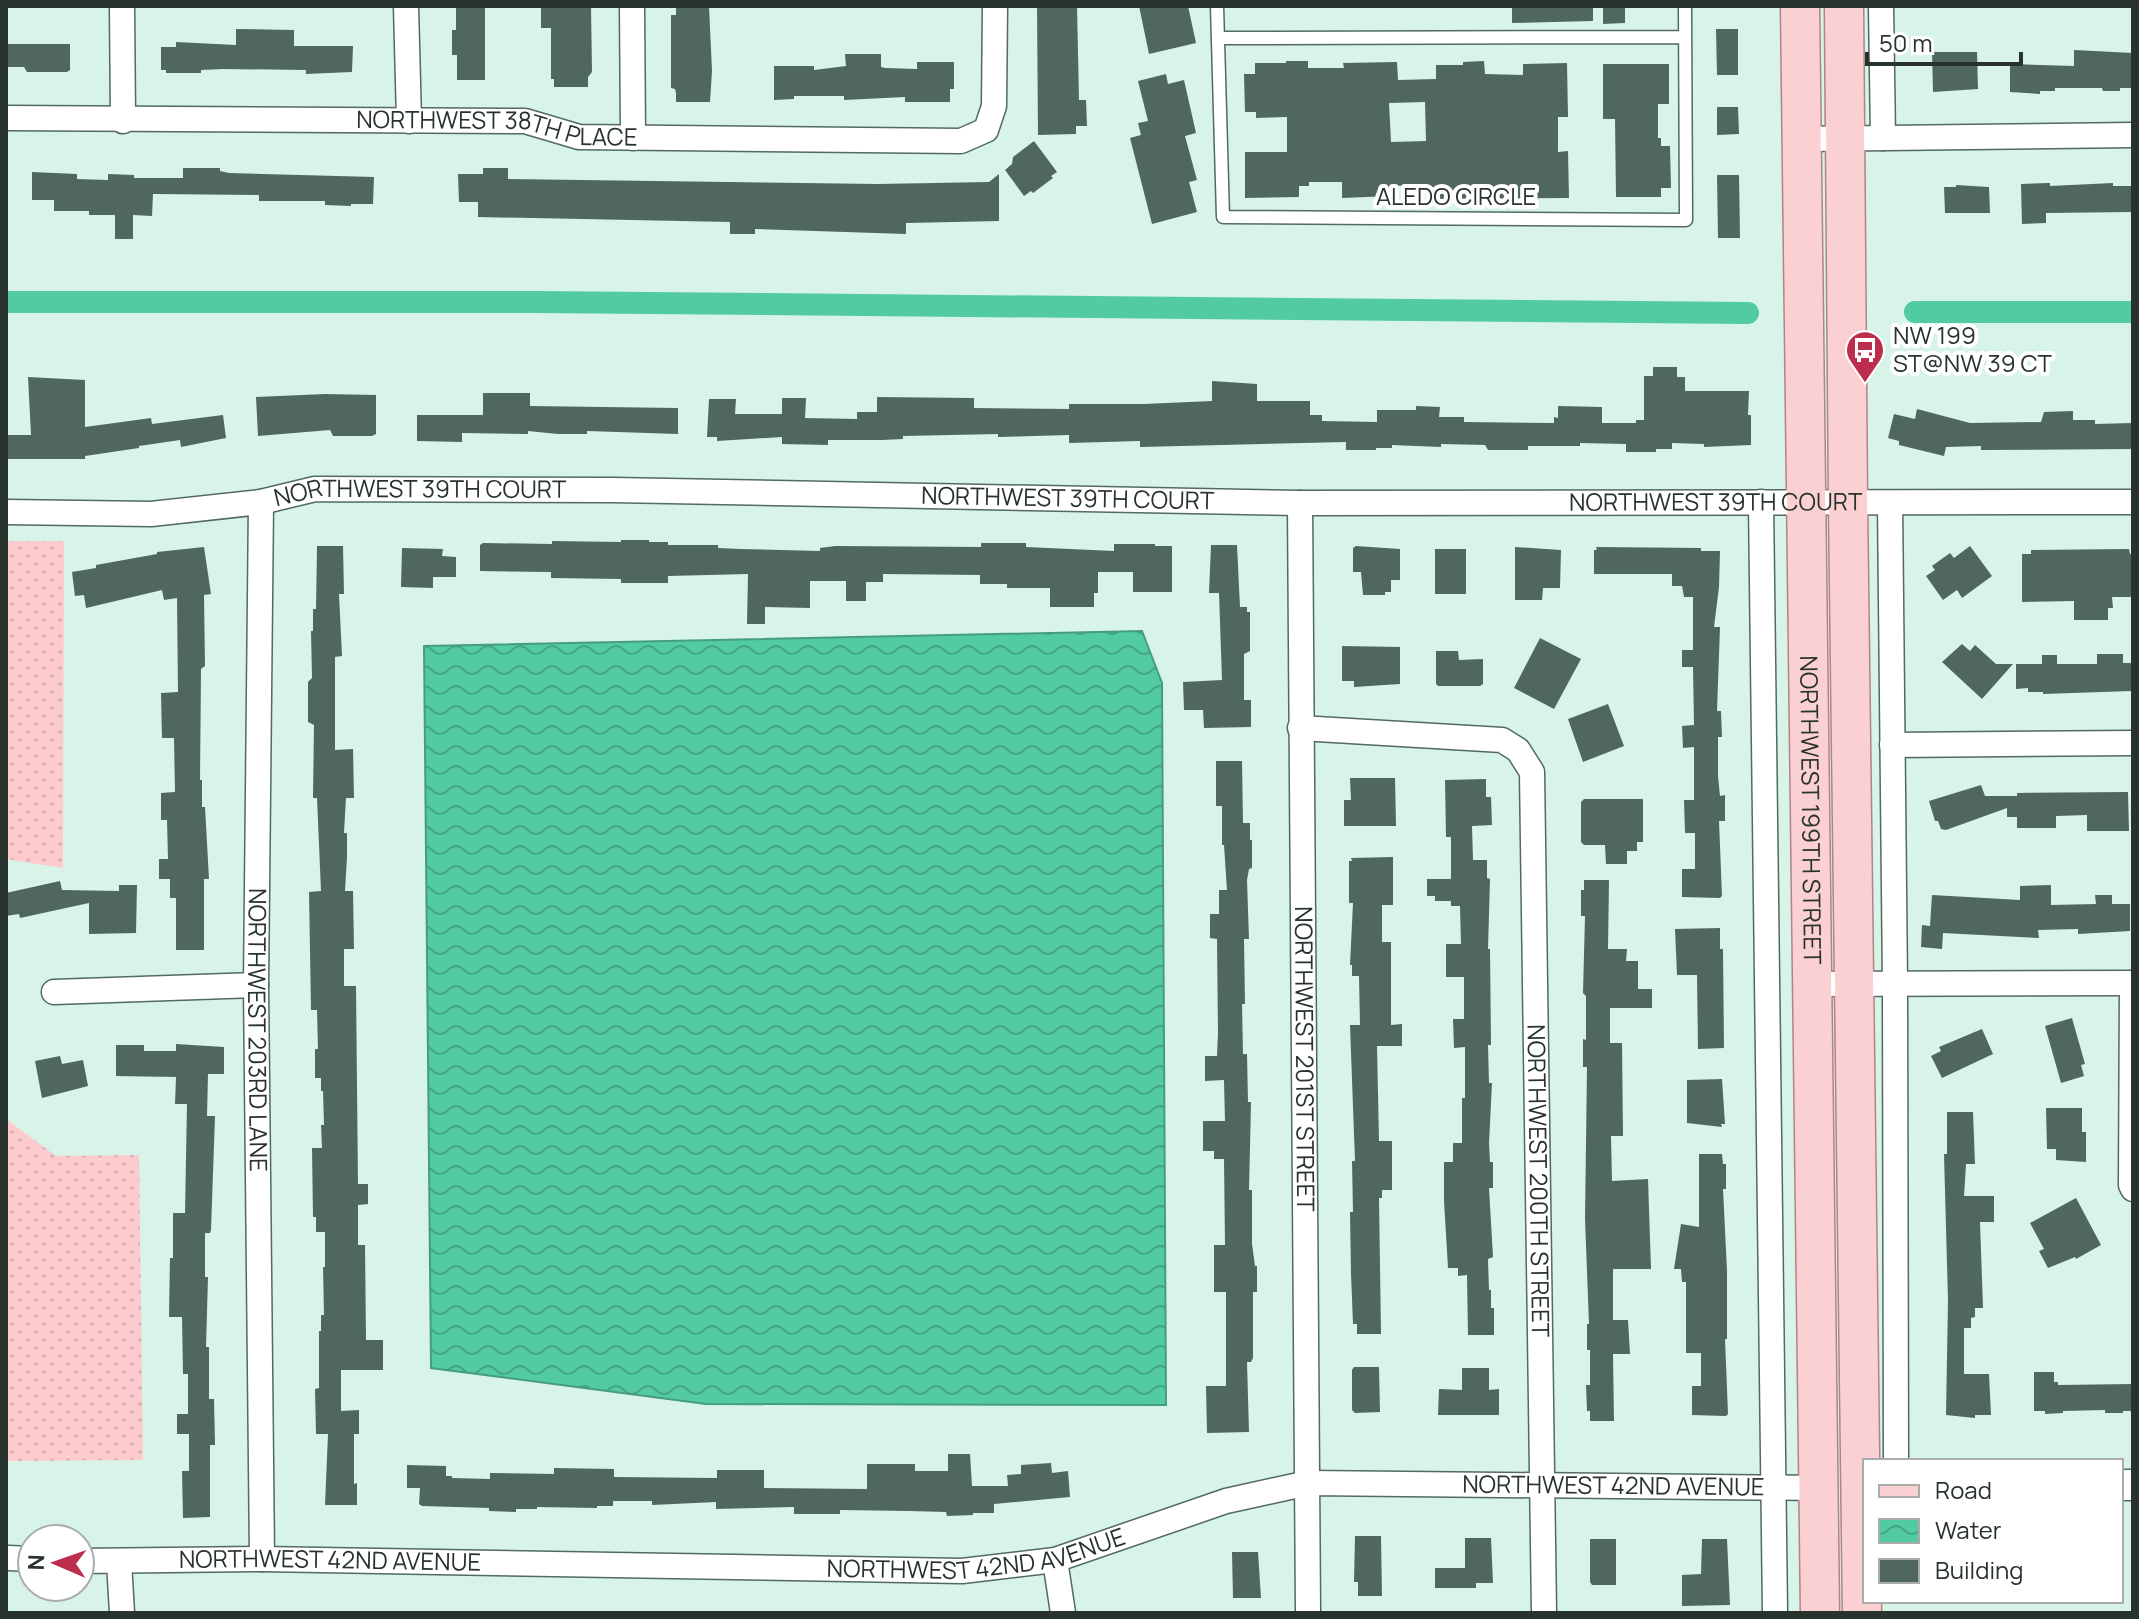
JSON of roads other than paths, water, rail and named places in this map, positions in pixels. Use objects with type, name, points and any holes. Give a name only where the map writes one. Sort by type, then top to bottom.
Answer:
[{"type":"main road","name":"NORTHWEST 199TH STREET","points":[[1800,6],[1820,1613]]},
{"type":"main road","name":"NORTHWEST 199TH STREET","points":[[1844,6],[1864,138],[1848,503],[1863,1489],[1862,1613]]},
{"type":"street","points":[[122,6],[123,121]]},
{"type":"street","points":[[406,6],[409,121]]},
{"type":"street","points":[[632,6],[633,138]]},
{"type":"street","name":"NORTHWEST 38TH PLACE","points":[[6,118],[525,121],[579,137],[961,141],[986,130],[994,106],[995,6]]},
{"type":"street","points":[[1864,138],[1881,6]]},
{"type":"street","points":[[1802,139],[2133,135]]},
{"type":"street","name":"NORTHWEST 39TH COURT","points":[[6,512],[151,514],[261,502],[315,489],[613,490],[1300,503],[2133,502]]},
{"type":"street","name":"NORTHWEST 203RD LANE","points":[[261,502],[256,985],[262,1559]]},
{"type":"street","points":[[1761,502],[1775,1613]]},
{"type":"street","name":"NORTHWEST 201ST STREET","points":[[1300,503],[1308,1613]]},
{"type":"street","points":[[1890,503],[1896,1459]]},
{"type":"street","name":"NORTHWEST 200TH STREET","points":[[1300,728],[1502,740],[1518,750],[1532,772],[1544,1613]]},
{"type":"street","points":[[1892,745],[2133,743]]},
{"type":"street","points":[[1812,984],[2132,983],[2133,1189]]},
{"type":"street","points":[[54,992],[256,985]]},
{"type":"street","name":"NORTHWEST 42ND AVENUE","points":[[96,1561],[262,1559],[962,1571],[1055,1560],[1226,1501],[1308,1483],[1543,1483],[1863,1489]]},
{"type":"street","points":[[1055,1560],[1063,1613]]},
{"type":"street","points":[[119,1562],[122,1613]]},
{"type":"lane","name":"ALEDO CIRCLE","points":[[1217,6],[1223,217],[1686,220],[1685,6]]},
{"type":"lane","points":[[1218,38],[1685,37]]},
{"type":"water","points":[[1142,631],[1162,683],[1166,1405],[706,1404],[431,1368],[424,646]]},
{"type":"waterway","points":[[6,302],[534,302],[1748,313]]},
{"type":"waterway","points":[[1915,312],[2133,312]]},
{"type":"place","name":"NW 199 ST@NW 39 CT","points":[[1865,384]]}]
